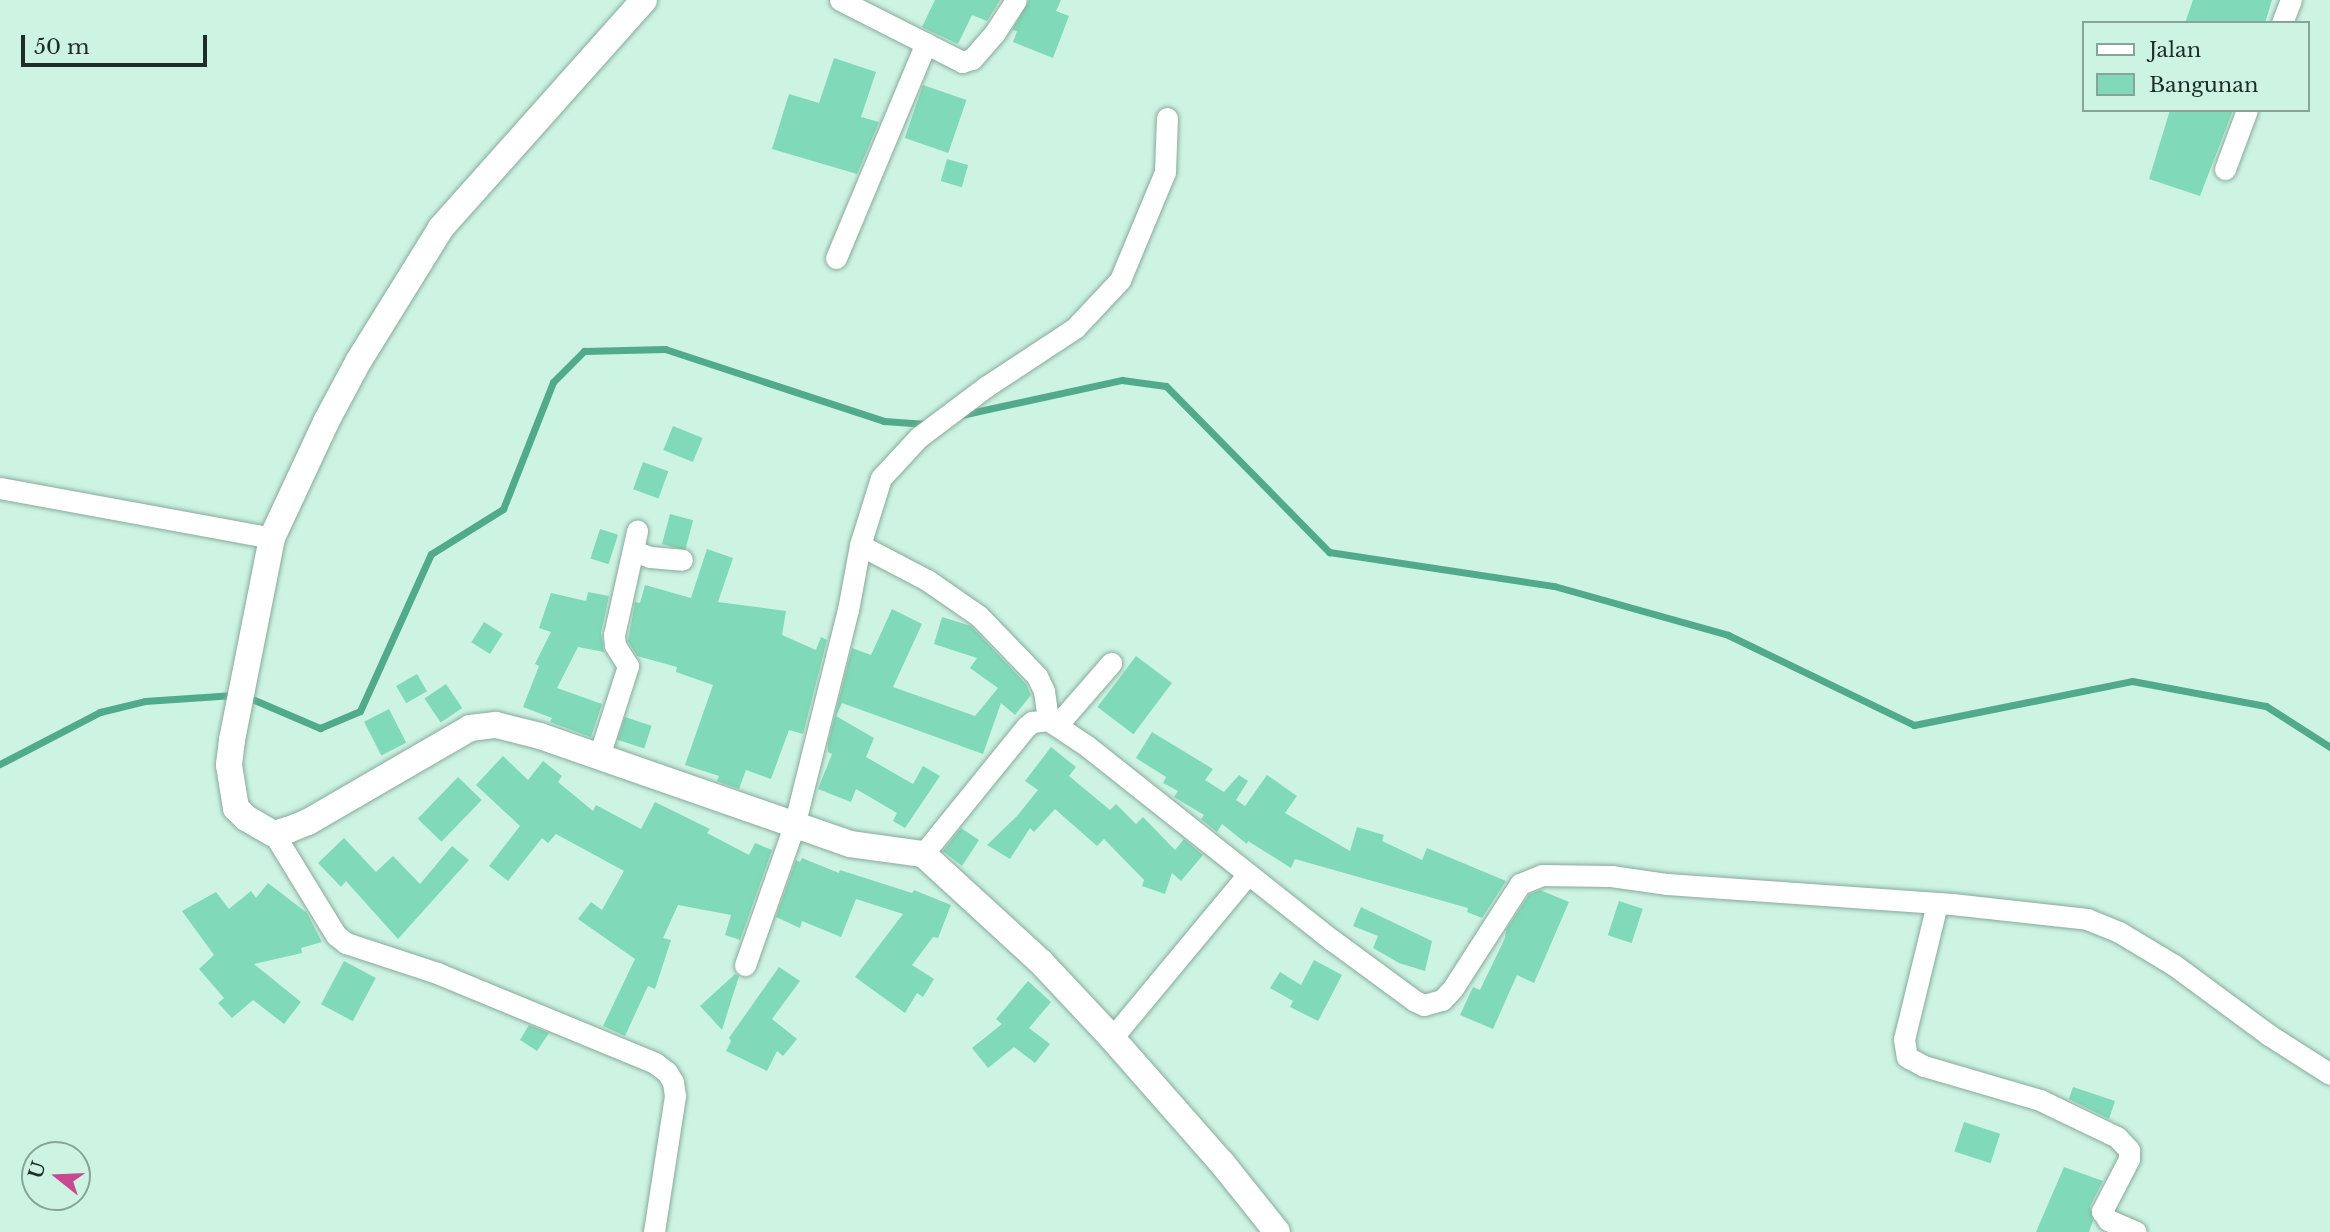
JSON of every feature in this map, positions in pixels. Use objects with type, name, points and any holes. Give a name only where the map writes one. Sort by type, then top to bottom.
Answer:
[{"type":"street","points":[[644,0],[440,228],[358,362],[320,434],[272,538],[229,765],[236,808],[246,818],[274,834],[335,935],[346,943],[437,973],[656,1063],[667,1072],[673,1082],[675,1096],[654,1232]]},
{"type":"street","points":[[841,0],[956,60],[972,59],[994,34],[1016,0]]},
{"type":"street","points":[[2283,21],[2291,0]]},
{"type":"street","points":[[836,258],[926,43]]},
{"type":"street","points":[[2225,169],[2246,112]]},
{"type":"street","points":[[745,965],[794,826],[848,610],[860,545],[881,478],[894,461],[987,386],[1075,328],[1120,280],[1165,172],[1167,118]]},
{"type":"street","points":[[0,488],[272,538]]},
{"type":"street","points":[[599,756],[628,666],[615,645],[614,635],[635,541],[650,557],[682,560]]},
{"type":"street","points":[[860,545],[926,580],[978,616],[1037,676],[1053,722],[1342,948],[1424,1005],[1442,1000],[1453,988],[1520,884],[1533,877],[1611,876],[1667,884],[1937,904],[2087,919],[2119,932],[2174,965],[2290,1049],[2330,1074]]},
{"type":"street","points":[[923,854],[1026,727],[1032,722],[1053,722],[1111,663]]},
{"type":"street","points":[[274,834],[308,822],[470,728],[496,725],[540,736],[850,844],[923,854],[1041,962],[1222,1163],[1277,1232]]},
{"type":"street","points":[[1112,1038],[1248,874]]},
{"type":"street","points":[[1937,904],[1904,1040],[1907,1057],[1924,1066],[2040,1100],[2117,1137],[2129,1150],[2130,1159],[2102,1212],[2108,1220],[2136,1232]]},
{"type":"building","points":[[935,0],[1000,0],[987,21],[972,15],[958,44],[922,27]]},
{"type":"building","points":[[1029,0],[1061,0],[1056,11],[1069,16],[1053,58],[1013,42],[1017,31],[1012,30]]},
{"type":"building","points":[[2193,0],[2272,0],[2266,21],[2186,21]]},
{"type":"building","points":[[834,58],[876,72],[861,117],[879,122],[857,174],[772,149],[789,94],[819,103]]},
{"type":"building","points":[[923,85],[966,100],[948,153],[905,138]]},
{"type":"building","points":[[2169,112],[2232,112],[2200,196],[2149,179]]},
{"type":"building","points":[[947,159],[968,165],[962,187],[941,181]]},
{"type":"building","points":[[673,426],[703,438],[693,462],[663,450]]},
{"type":"building","points":[[643,462],[668,471],[658,498],[633,489]]},
{"type":"building","points":[[670,514],[693,520],[685,550],[662,544]]},
{"type":"building","points":[[600,529],[618,535],[608,564],[590,558]]},
{"type":"building","points":[[707,549],[733,558],[718,602],[786,611],[782,635],[816,650],[821,637],[827,640],[803,734],[789,730],[771,779],[746,770],[739,789],[717,781],[719,776],[685,765],[713,685],[676,672],[677,667],[637,656],[628,641],[635,602],[640,603],[645,585],[691,598]]},
{"type":"building","points":[[588,592],[609,596],[601,633],[604,652],[578,647],[557,688],[602,704],[591,737],[550,722],[552,718],[523,707],[539,666],[535,664],[551,632],[539,628],[551,593],[586,601]]},
{"type":"building","points":[[892,609],[922,624],[893,687],[975,716],[998,688],[970,668],[977,658],[934,644],[942,617],[971,626],[1026,684],[1031,695],[1015,715],[1001,703],[983,754],[842,703],[836,716],[874,738],[866,757],[913,784],[923,766],[940,776],[905,828],[893,821],[897,813],[856,789],[851,802],[818,789],[832,754],[828,752],[828,743],[852,648],[871,655]]},
{"type":"building","points":[[484,622],[503,634],[490,654],[471,642]]},
{"type":"building","points":[[1136,656],[1172,683],[1133,734],[1097,707]]},
{"type":"building","points":[[417,674],[427,691],[406,703],[396,686]]},
{"type":"building","points":[[446,684],[462,708],[441,723],[424,699]]},
{"type":"building","points":[[389,709],[406,743],[381,756],[364,722]]},
{"type":"building","points":[[625,717],[652,726],[644,748],[618,740]]},
{"type":"building","points":[[1152,732],[1213,769],[1205,780],[1224,792],[1239,775],[1248,781],[1236,800],[1245,806],[1267,775],[1297,796],[1285,813],[1350,851],[1357,827],[1384,835],[1382,841],[1422,860],[1427,848],[1506,881],[1482,918],[1467,912],[1468,908],[1295,859],[1291,868],[1248,841],[1247,844],[1222,824],[1217,832],[1201,819],[1204,815],[1174,797],[1178,791],[1163,783],[1166,777],[1136,758]]},
{"type":"building","points":[[1051,747],[1076,767],[1069,776],[1110,810],[1116,804],[1136,824],[1143,817],[1175,850],[1184,839],[1203,855],[1181,881],[1172,873],[1165,894],[1142,886],[1144,880],[1104,839],[1097,846],[1055,809],[1034,832],[1030,828],[1010,859],[987,845],[1017,816],[1038,790],[1025,781]]},
{"type":"building","points":[[503,756],[528,780],[543,761],[562,776],[558,782],[593,811],[596,805],[641,829],[655,802],[710,829],[707,833],[749,855],[755,843],[772,850],[740,940],[725,935],[731,915],[678,905],[663,938],[671,940],[655,989],[648,986],[625,1036],[603,1026],[635,959],[578,919],[591,902],[602,910],[624,871],[556,834],[548,843],[542,838],[508,881],[489,866],[520,826],[476,785]]},
{"type":"building","points":[[458,777],[482,800],[441,842],[418,819]]},
{"type":"building","points":[[961,828],[979,840],[962,866],[943,851]]},
{"type":"building","points":[[344,838],[376,872],[393,856],[420,884],[452,846],[469,860],[398,939],[346,881],[341,887],[318,863]]},
{"type":"building","points":[[802,858],[839,873],[840,870],[912,893],[914,890],[951,905],[938,938],[933,937],[912,965],[934,979],[923,997],[917,993],[905,1013],[855,977],[903,914],[856,899],[841,937],[802,921],[800,928],[776,917],[796,860],[800,862]]},
{"type":"building","points":[[268,883],[307,913],[322,942],[301,948],[302,953],[254,964],[301,1002],[284,1024],[253,1000],[232,1018],[218,1003],[224,998],[199,969],[214,955],[182,911],[216,892],[229,909],[251,891],[256,898]]},
{"type":"building","points":[[1540,890],[1569,902],[1534,983],[1517,975],[1493,1029],[1460,1015],[1473,987],[1480,990],[1505,938],[1506,930],[1529,895]]},
{"type":"building","points":[[1619,901],[1643,909],[1632,943],[1608,935]]},
{"type":"building","points":[[1361,907],[1432,941],[1425,971],[1399,963],[1373,948],[1378,936],[1353,926]]},
{"type":"building","points":[[1314,960],[1342,975],[1318,1021],[1290,1007],[1293,1001],[1270,988],[1280,972],[1301,985]]},
{"type":"building","points":[[344,961],[376,978],[353,1021],[321,1004]]},
{"type":"building","points":[[779,967],[800,981],[772,1019],[797,1039],[783,1056],[777,1051],[767,1071],[726,1051],[731,1041],[729,1038]]},
{"type":"building","points":[[735,974],[739,976],[722,1030],[700,1006]]},
{"type":"building","points":[[1028,981],[1051,1002],[1029,1028],[1050,1044],[1035,1063],[1014,1047],[988,1068],[972,1048],[1002,1024],[996,1019]]},
{"type":"building","points":[[529,1025],[549,1033],[537,1051],[520,1040]]},
{"type":"building","points":[[2073,1087],[2115,1101],[2109,1119],[2069,1099]]},
{"type":"building","points":[[1964,1122],[2000,1134],[1991,1163],[1954,1151]]},
{"type":"building","points":[[2064,1167],[2103,1181],[2090,1206],[2093,1221],[2089,1232],[2036,1232]]},
{"type":"waterway","points":[[245,696],[320,728],[360,711],[431,554],[503,509],[553,382],[584,351],[665,349],[884,421],[926,424]]},
{"type":"waterway","points":[[961,415],[1122,380],[1166,386],[1329,552],[1554,586],[1728,635],[1914,725],[2132,681],[2266,706],[2330,747]]},
{"type":"waterway","points":[[0,764],[100,712],[145,701],[234,695]]}]
